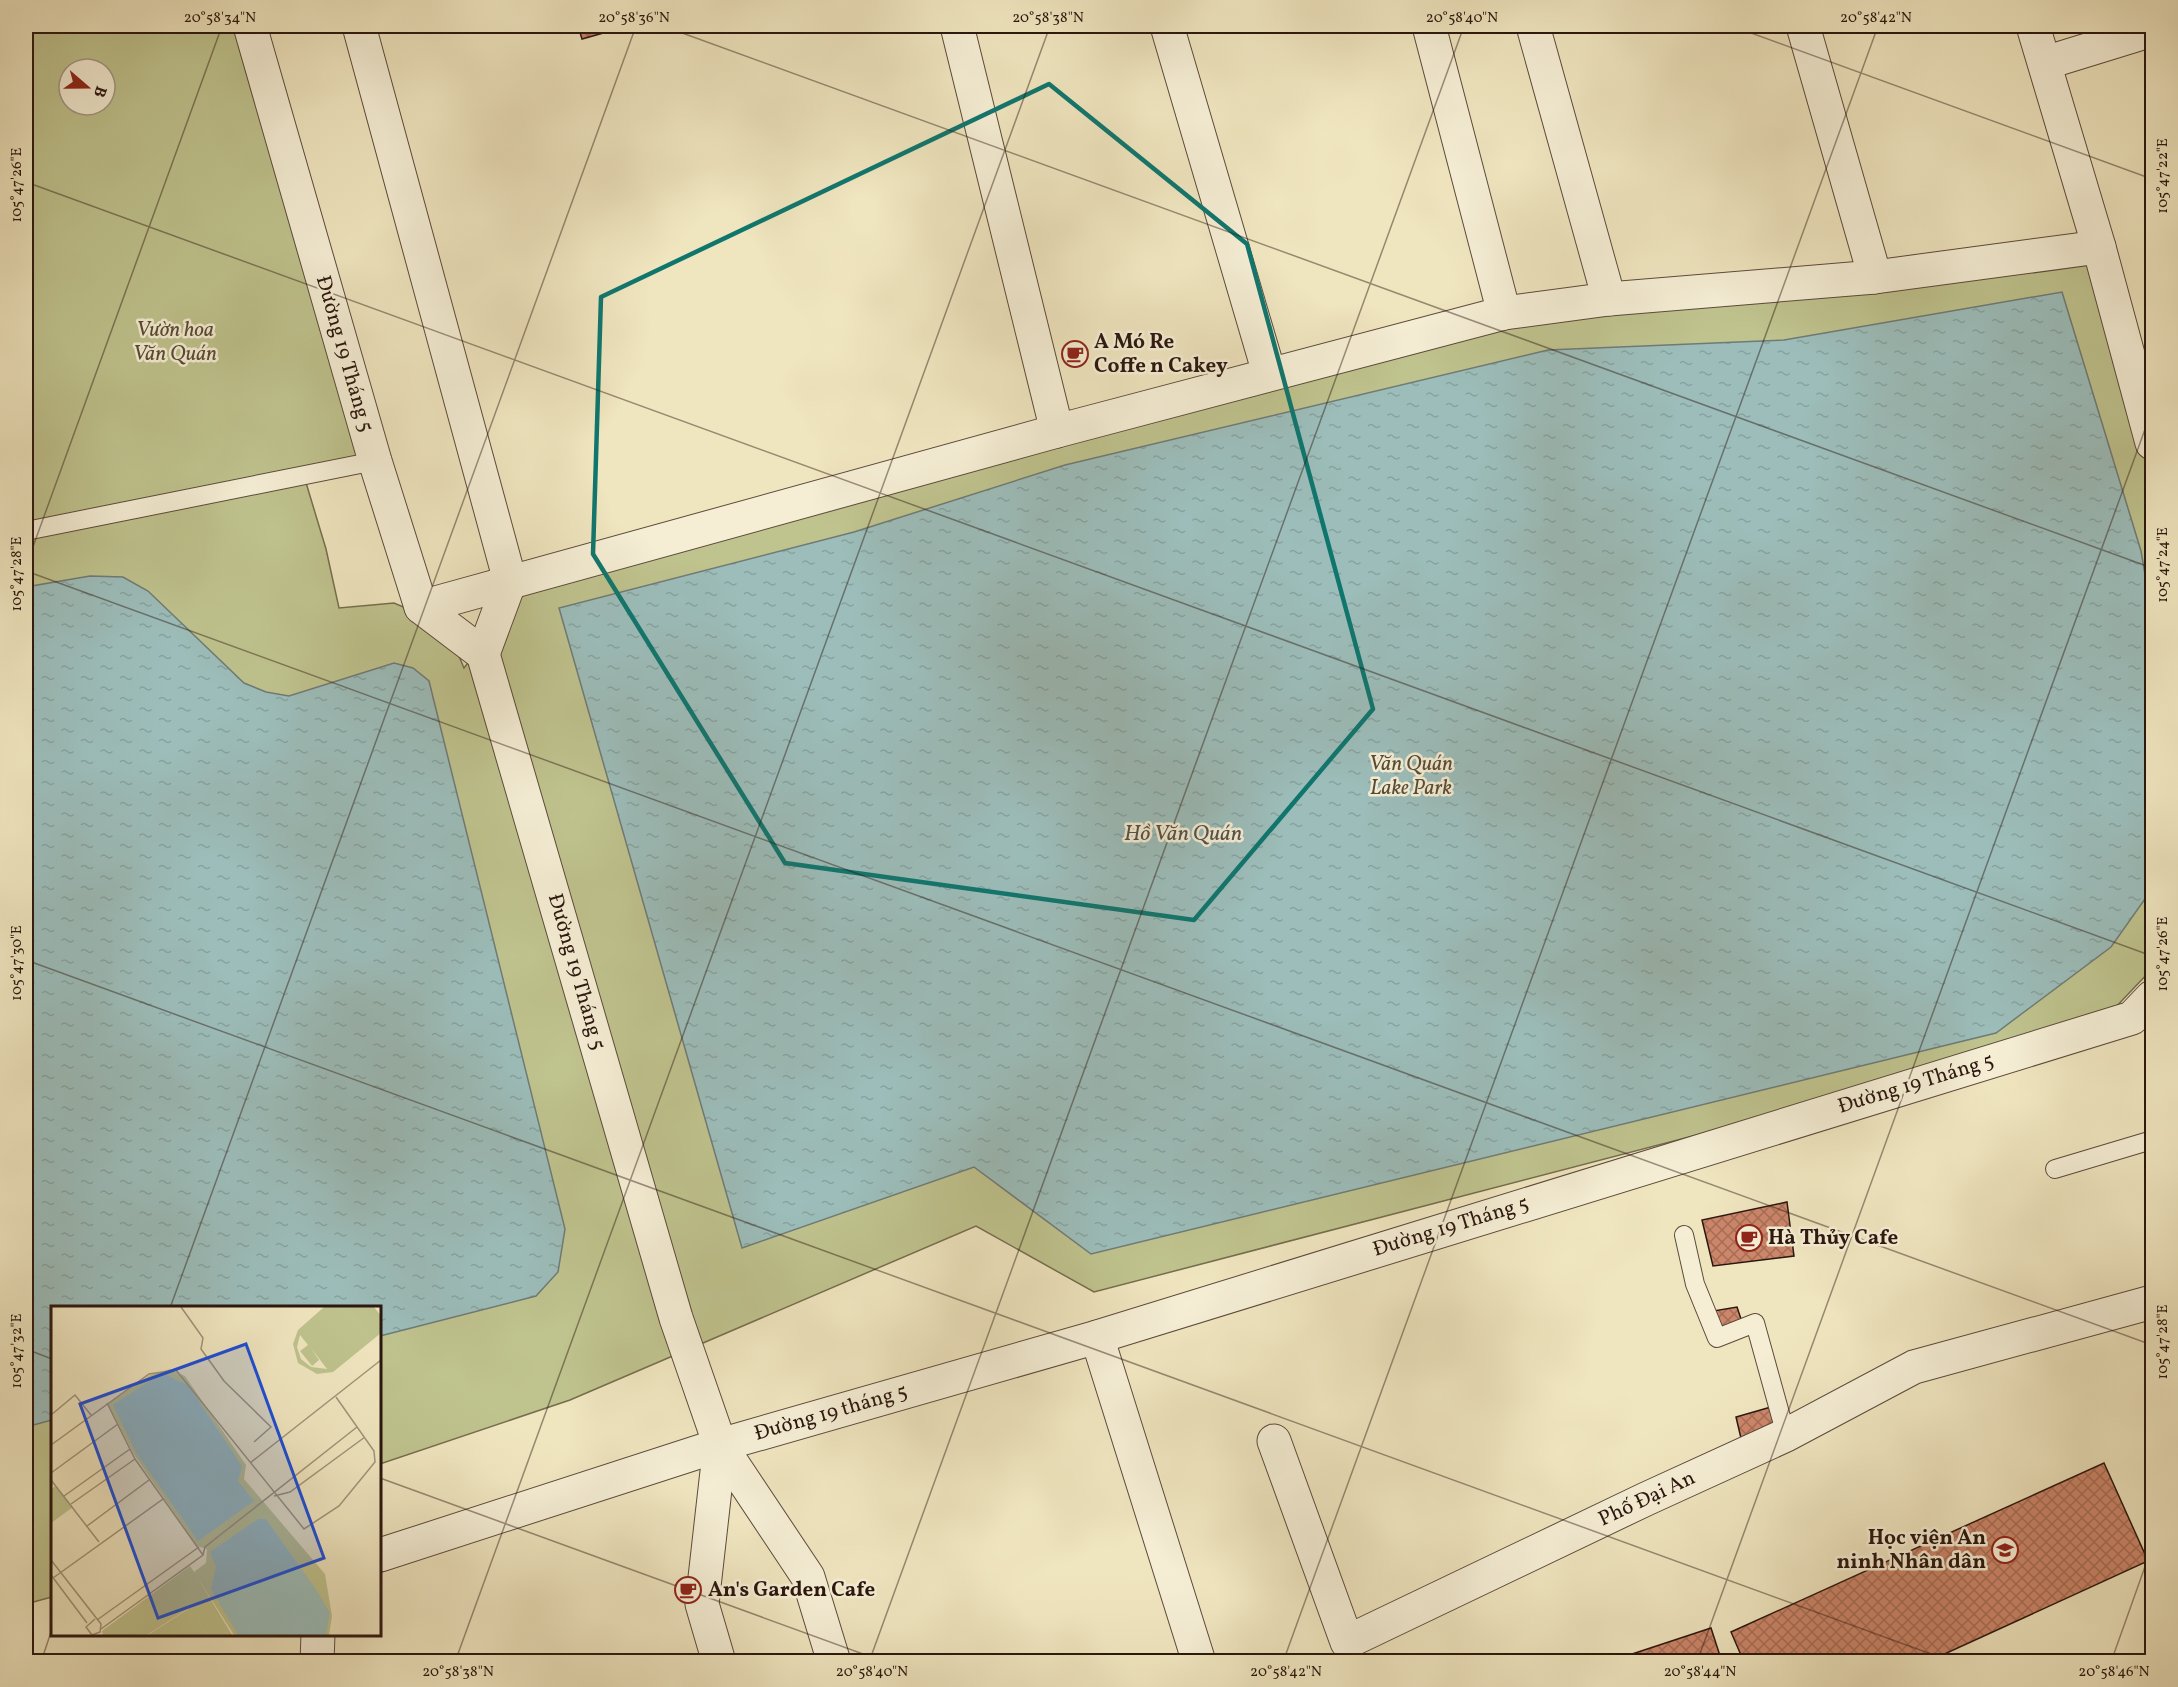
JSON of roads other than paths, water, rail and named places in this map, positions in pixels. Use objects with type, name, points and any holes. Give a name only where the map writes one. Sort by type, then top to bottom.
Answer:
[{"type":"street","name":"Đường 19 Tháng 5","points":[[250,26],[375,461],[421,607]]},
{"type":"street","points":[[359,26],[510,581],[483,654],[421,607]]},
{"type":"street","points":[[957,26],[1057,430]]},
{"type":"street","points":[[1167,26],[1269,374]]},
{"type":"street","points":[[1429,26],[1504,313]]},
{"type":"street","points":[[1533,26],[1609,299]]},
{"type":"street","points":[[1803,26],[1875,277]]},
{"type":"street","points":[[2033,26],[2099,247],[2152,443]]},
{"type":"street","points":[[2044,63],[2152,30]]},
{"type":"street","points":[[421,607],[1057,430],[1504,313],[1609,299],[1875,277],[2099,247]]},
{"type":"street","name":"Đường 19 Tháng 5","points":[[483,654],[676,1318],[720,1444]]},
{"type":"street","name":"Đường 19 Tháng 5","points":[[1097,1337],[2146,1013]]},
{"type":"street","name":"Phố Đại An","points":[[1274,1441],[1347,1642],[1646,1499],[1786,1435],[1914,1367],[2152,1302]]},
{"type":"street","points":[[1097,1337],[1199,1662]]},
{"type":"street","name":"Đường 19 tháng 5","points":[[381,1555],[720,1444],[1097,1337]]},
{"type":"street","points":[[719,1662],[702,1604],[720,1444]]},
{"type":"street","points":[[720,1444],[808,1577],[834,1662]]},
{"type":"street","points":[[317,1662],[318,1636]]},
{"type":"lane","points":[[26,531],[375,461]]},
{"type":"lane","points":[[2055,1169],[2152,1140]]},
{"type":"lane","points":[[1684,1235],[1695,1284],[1717,1338],[1755,1323],[1786,1435]]},
{"type":"water","name":"Hồ Văn Quán","points":[[2062,292],[2141,551],[2152,615],[2152,889],[2111,947],[1996,1033],[1091,1254],[974,1167],[742,1248],[559,608],[854,532],[1065,465],[1548,350],[1784,340]]},
{"type":"water","points":[[90,576],[123,577],[148,591],[244,683],[266,692],[289,696],[394,663],[413,668],[429,681],[565,1229],[558,1272],[536,1296],[381,1336],[381,1306],[51,1306],[51,1420],[26,1427],[26,587]]},
{"type":"place","name":"A Mó Re Coffe n Cakey","points":[[1075,354]]},
{"type":"place","name":"Hà Thủy Cafe","points":[[1749,1238]]},
{"type":"place","name":"Học viện An ninh Nhân dân","points":[[2005,1550]]},
{"type":"place","name":"An's Garden Cafe","points":[[688,1590]]},
{"type":"park label","name":"Vườn hoa Văn Quán","points":[[175,342]]},
{"type":"park label","name":"Văn Quán Lake Park","points":[[1411,776]]}]
